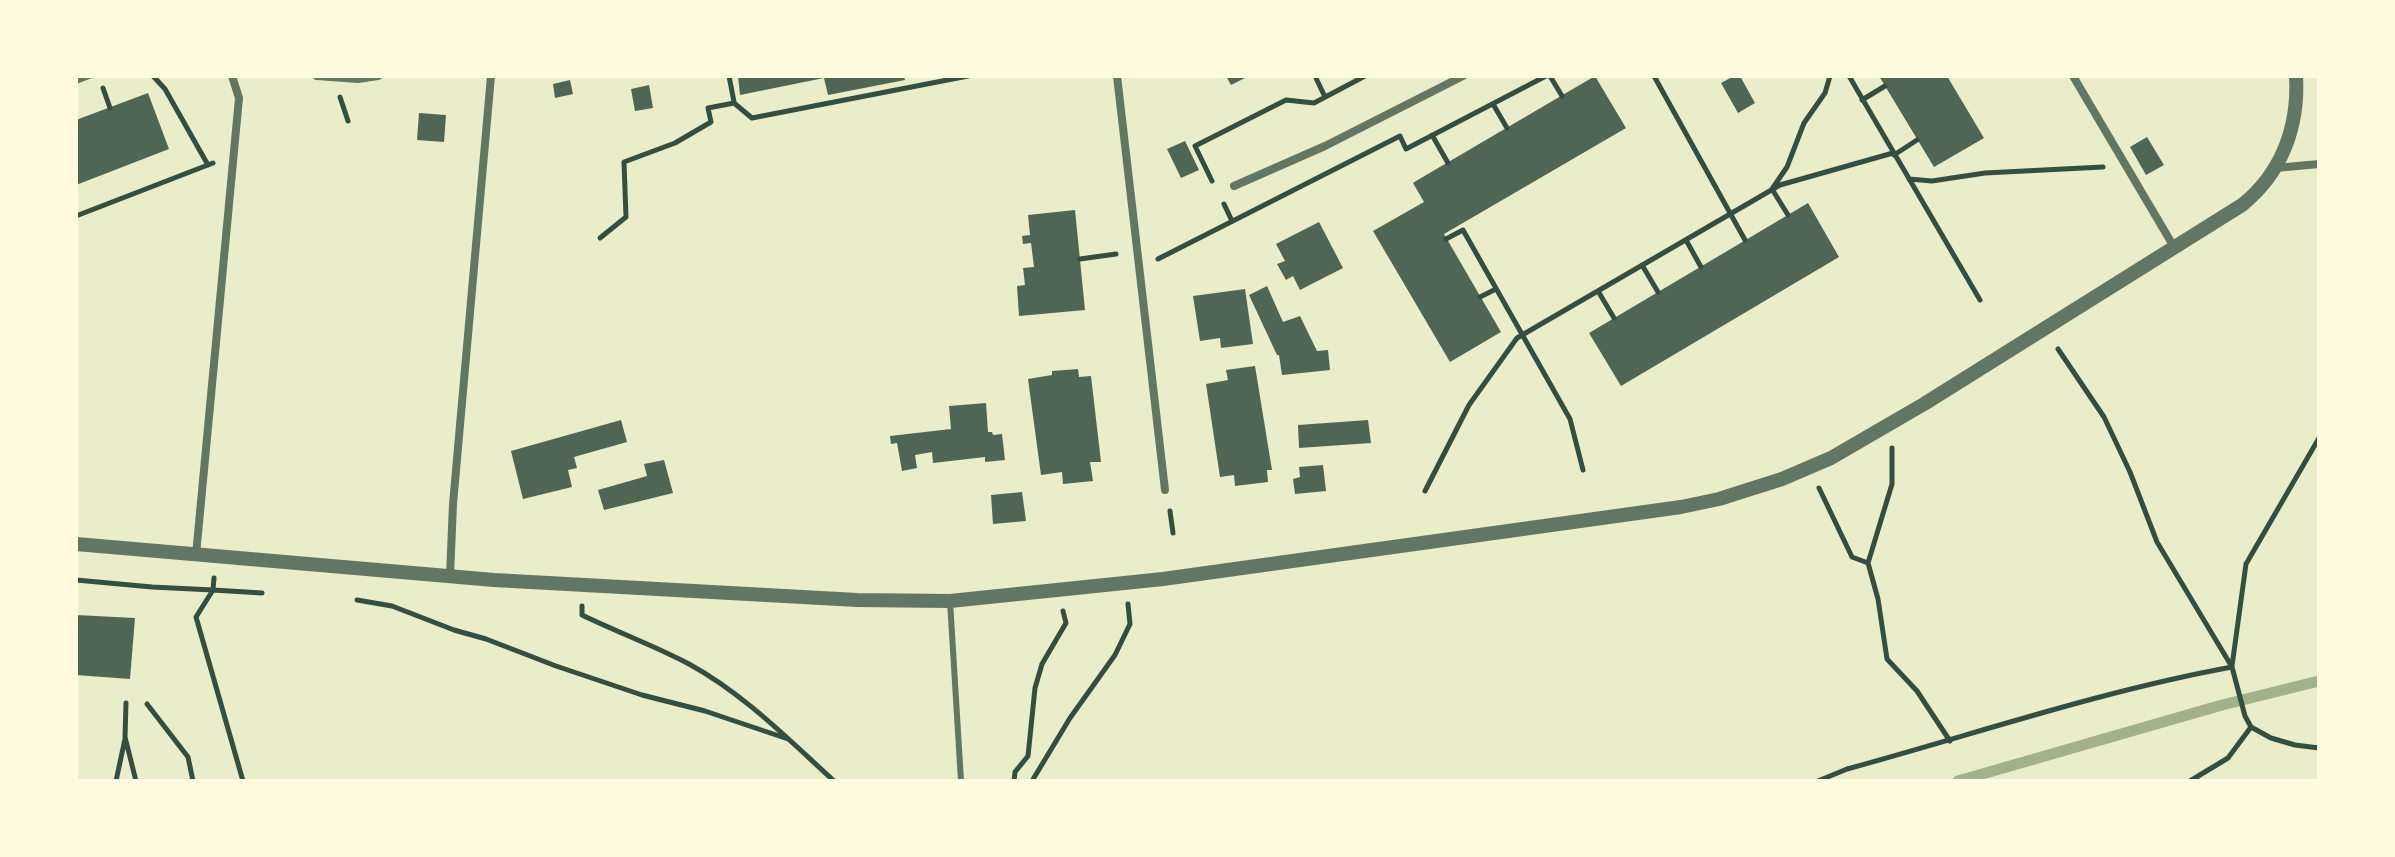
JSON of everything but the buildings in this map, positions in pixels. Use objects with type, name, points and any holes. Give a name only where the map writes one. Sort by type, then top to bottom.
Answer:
[{"type":"street","points":[[196,555],[239,98],[232,76]]},
{"type":"street","points":[[317,76],[358,79],[378,76]]},
{"type":"street","points":[[450,576],[453,504],[491,76]]},
{"type":"street","points":[[1117,76],[1165,490]]},
{"type":"street","points":[[1234,186],[1325,146],[1463,76]]},
{"type":"street","points":[[2073,76],[2174,247]]},
{"type":"street","points":[[76,544],[581,585],[857,600],[950,601],[1126,583],[1681,507],[1719,499],[1810,469],[2044,329],[2242,205],[2258,192],[2276,168],[2286,147],[2295,116],[2296,76]]},
{"type":"street","points":[[2276,168],[2319,164]]},
{"type":"lane","points":[[76,81],[89,76]]},
{"type":"lane","points":[[950,601],[961,781]]},
{"type":"path","points":[[76,216],[208,165],[165,89],[153,76]]},
{"type":"path","points":[[729,76],[734,102]]},
{"type":"path","points":[[600,238],[626,217],[624,162],[675,143],[711,122],[708,108],[734,103],[752,118],[968,76]]},
{"type":"path","points":[[1315,76],[1325,97]]},
{"type":"path","points":[[1213,184],[1195,146],[1286,100],[1314,103],[1365,76]]},
{"type":"path","points":[[1139,268],[1400,136],[1406,149],[1548,76],[1562,96]]},
{"type":"path","points":[[1654,76],[1745,240]]},
{"type":"path","points":[[1772,189],[1787,167],[1804,123],[1825,93],[1830,76]]},
{"type":"path","points":[[1849,76],[1980,300]]},
{"type":"path","points":[[1862,100],[1885,86]]},
{"type":"path","points":[[1493,104],[1507,128]]},
{"type":"path","points":[[1432,135],[1448,163]]},
{"type":"path","points":[[1425,491],[1469,405],[1522,334],[1780,185],[1893,154],[1917,140]]},
{"type":"path","points":[[1908,179],[1932,181],[1985,173],[2128,168]]},
{"type":"path","points":[[1772,189],[1788,215]]},
{"type":"path","points":[[1219,196],[1232,221]]},
{"type":"path","points":[[1446,239],[1463,230],[1570,419],[1583,470]]},
{"type":"path","points":[[1686,240],[1701,267]]},
{"type":"path","points":[[1080,259],[1137,251]]},
{"type":"path","points":[[1642,265],[1658,292]]},
{"type":"path","points":[[1480,297],[1496,289]]},
{"type":"path","points":[[1598,291],[1614,318]]},
{"type":"path","points":[[2044,329],[2104,417],[2130,472],[2157,542],[2232,667],[2251,727],[2271,738],[2319,748]]},
{"type":"path","points":[[1883,427],[1894,451],[1892,484],[1868,563],[1878,599],[1887,659],[1917,691],[1950,741]]},
{"type":"path","points":[[2232,667],[2246,564],[2319,438]]},
{"type":"path","points":[[1810,469],[1852,557],[1868,563]]},
{"type":"path","points":[[1171,515],[1173,533]]},
{"type":"path","points":[[76,580],[213,590],[196,617],[243,781]]},
{"type":"path","points":[[1032,781],[1070,718],[1115,655],[1130,624],[1126,583]]},
{"type":"path","points":[[581,585],[582,615],[690,665],[765,718],[834,781]]},
{"type":"path","points":[[1014,781],[1015,772],[1028,756],[1033,703],[1042,664],[1066,623],[1059,590]]},
{"type":"path","points":[[357,600],[392,606],[642,695],[705,711],[788,739]]},
{"type":"path","points":[[1818,781],[1847,769],[2082,702],[2232,667]]},
{"type":"path","points":[[116,781],[125,737],[126,703]]},
{"type":"path","points":[[147,704],[188,757],[193,781]]},
{"type":"path","points":[[2190,781],[2228,758],[2251,727]]},
{"type":"path","points":[[125,737],[136,781]]},
{"type":"waterway","points":[[1958,781],[2222,705],[2319,681]]}]
